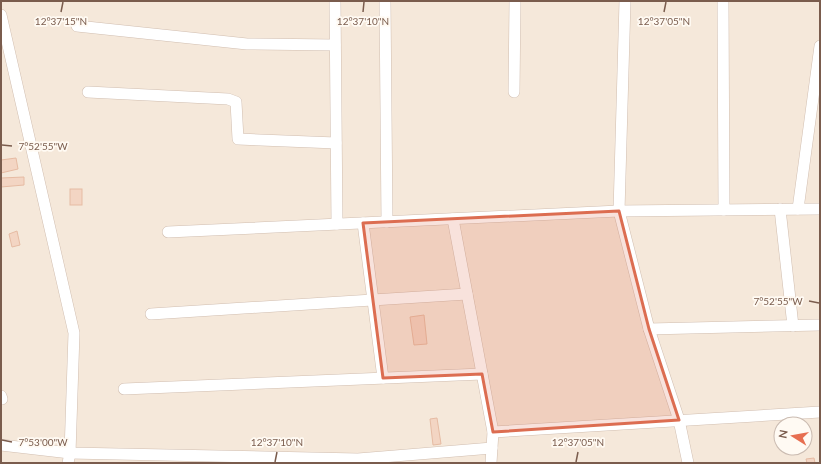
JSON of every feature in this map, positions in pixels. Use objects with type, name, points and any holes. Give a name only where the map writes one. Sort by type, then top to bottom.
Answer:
[{"type":"street","points":[[334,1],[337,224]]},
{"type":"street","points":[[385,1],[387,222]]},
{"type":"street","points":[[514,92],[515,1]]},
{"type":"street","points":[[625,1],[619,211],[649,329],[679,420],[688,463]]},
{"type":"street","points":[[723,1],[724,210]]},
{"type":"street","points":[[1,15],[74,333],[69,458]]},
{"type":"street","points":[[77,26],[247,44],[335,45]]},
{"type":"street","points":[[798,209],[816,103],[820,46]]},
{"type":"street","points":[[88,92],[228,99],[236,102],[238,139],[336,143]]},
{"type":"street","points":[[780,209],[793,326]]},
{"type":"street","points":[[168,232],[619,211],[820,209]]},
{"type":"street","points":[[453,219],[493,432],[491,463]]},
{"type":"street","points":[[363,223],[382,378]]},
{"type":"street","points":[[151,314],[467,294]]},
{"type":"street","points":[[649,329],[820,325]]},
{"type":"street","points":[[124,389],[482,374]]},
{"type":"street","points":[[493,432],[820,412]]},
{"type":"street","points":[[1,445],[69,458],[358,460],[492,448]]},
{"type":"highlighted area","points":[[619,211],[649,329],[679,420],[493,432],[482,374],[383,378],[363,223]]},
{"type":"shaded area","points":[[1,1],[820,1],[820,463],[1,463]]},
{"type":"building","points":[[16,158],[18,169],[1,173],[1,160]]},
{"type":"building","points":[[24,177],[24,185],[1,187],[1,178]]},
{"type":"building","points":[[70,189],[82,189],[82,205],[70,205]]},
{"type":"building","points":[[17,231],[20,245],[12,247],[9,234]]},
{"type":"building","points":[[424,315],[427,344],[414,345],[410,317]]},
{"type":"building","points":[[437,418],[441,444],[433,445],[430,419]]},
{"type":"building","points":[[814,458],[815,463],[807,463],[806,459]]}]
